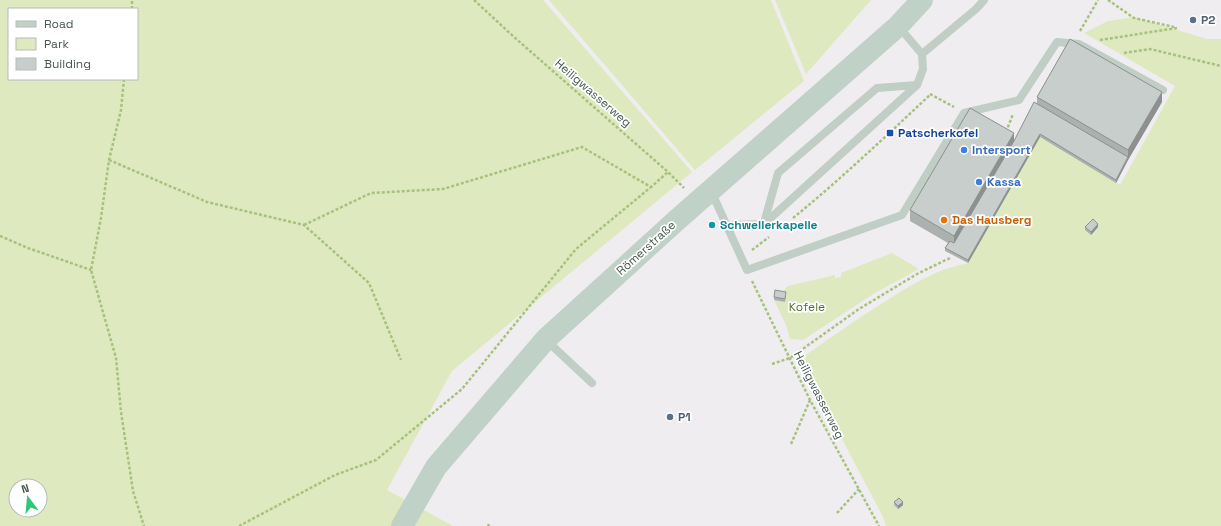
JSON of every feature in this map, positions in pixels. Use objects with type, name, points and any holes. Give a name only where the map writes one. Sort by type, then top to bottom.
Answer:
[{"type":"main road","name":"Römerstraße","points":[[402,526],[436,467],[546,339],[705,196],[898,26],[922,0]]},
{"type":"lane","points":[[922,54],[976,9],[984,0]]},
{"type":"lane","points":[[727,225],[764,224],[917,85],[923,69],[922,54],[898,26]]},
{"type":"lane","points":[[705,196],[727,225],[747,270],[902,215],[964,113],[1019,100],[1057,42],[1079,44],[1163,90]]},
{"type":"lane","points":[[764,224],[778,173],[877,88],[917,85]]},
{"type":"lane","points":[[546,339],[592,383]]},
{"type":"path","name":"Heiligwasserweg","points":[[474,0],[668,172],[705,196]]},
{"type":"path","points":[[1098,0],[1077,36],[1079,44],[1177,28],[1134,18],[1108,0]]},
{"type":"path","points":[[1102,56],[1150,49],[1221,66]]},
{"type":"path","points":[[124,80],[121,110],[109,160],[101,218],[91,270],[116,358],[121,412],[134,491],[144,526]]},
{"type":"path","points":[[814,200],[890,133],[931,94],[964,113]]},
{"type":"path","points":[[1004,138],[1019,100]]},
{"type":"path","points":[[304,225],[371,193],[443,189],[582,147],[651,187]]},
{"type":"path","points":[[109,160],[207,202],[304,225],[369,283],[401,360]]},
{"type":"path","points":[[239,526],[335,475],[376,460],[462,389],[576,249],[668,172]]},
{"type":"path","points":[[0,236],[28,248],[91,270]]},
{"type":"path","points":[[772,364],[790,358],[859,309],[917,274],[950,258]]},
{"type":"path","name":"Heiligwasserweg","points":[[747,270],[810,400],[879,526]]},
{"type":"path","points":[[791,444],[810,400]]},
{"type":"path","points":[[837,513],[859,489]]},
{"type":"green space","points":[[0,0],[543,0],[692,172],[452,371],[387,490],[453,526],[0,526]]},
{"type":"green space","points":[[549,0],[771,0],[804,81],[695,170]]},
{"type":"green space","points":[[775,0],[871,0],[806,74]]},
{"type":"green space","points":[[1134,17],[1207,39],[1221,39],[1221,526],[886,526],[883,517],[800,359],[864,315],[915,283],[935,273],[968,263],[1040,137],[1120,185],[1175,86],[1084,33],[1108,21]]},
{"type":"green space","name":"Kofele","points":[[892,253],[919,269],[875,293],[803,340],[790,339],[786,325],[774,300],[788,286],[835,275],[835,278],[841,277],[841,273]]},
{"type":"building","points":[[1070,39],[1162,92],[1128,150],[1037,97]]},
{"type":"building","points":[[1034,102],[1128,157],[1116,180],[1040,134],[968,260],[945,248],[950,241],[954,243],[1014,141]]},
{"type":"building","points":[[970,108],[1014,133],[954,236],[910,210]]},
{"type":"building","points":[[1093,219],[1098,224],[1091,232],[1085,227]]},
{"type":"building","points":[[775,290],[786,292],[785,299],[774,297]]},
{"type":"building","points":[[899,498],[903,502],[898,506],[894,502]]},
{"type":"place","name":"P2","points":[[1193,20]]},
{"type":"place","name":"Patscherkofel","points":[[890,133]]},
{"type":"place","name":"Intersport","points":[[964,150]]},
{"type":"place","name":"Kassa","points":[[979,182]]},
{"type":"place","name":"Das Hausberg","points":[[944,220]]},
{"type":"place","name":"Schwellerkapelle","points":[[712,225]]},
{"type":"place","name":"P1","points":[[670,417]]}]
